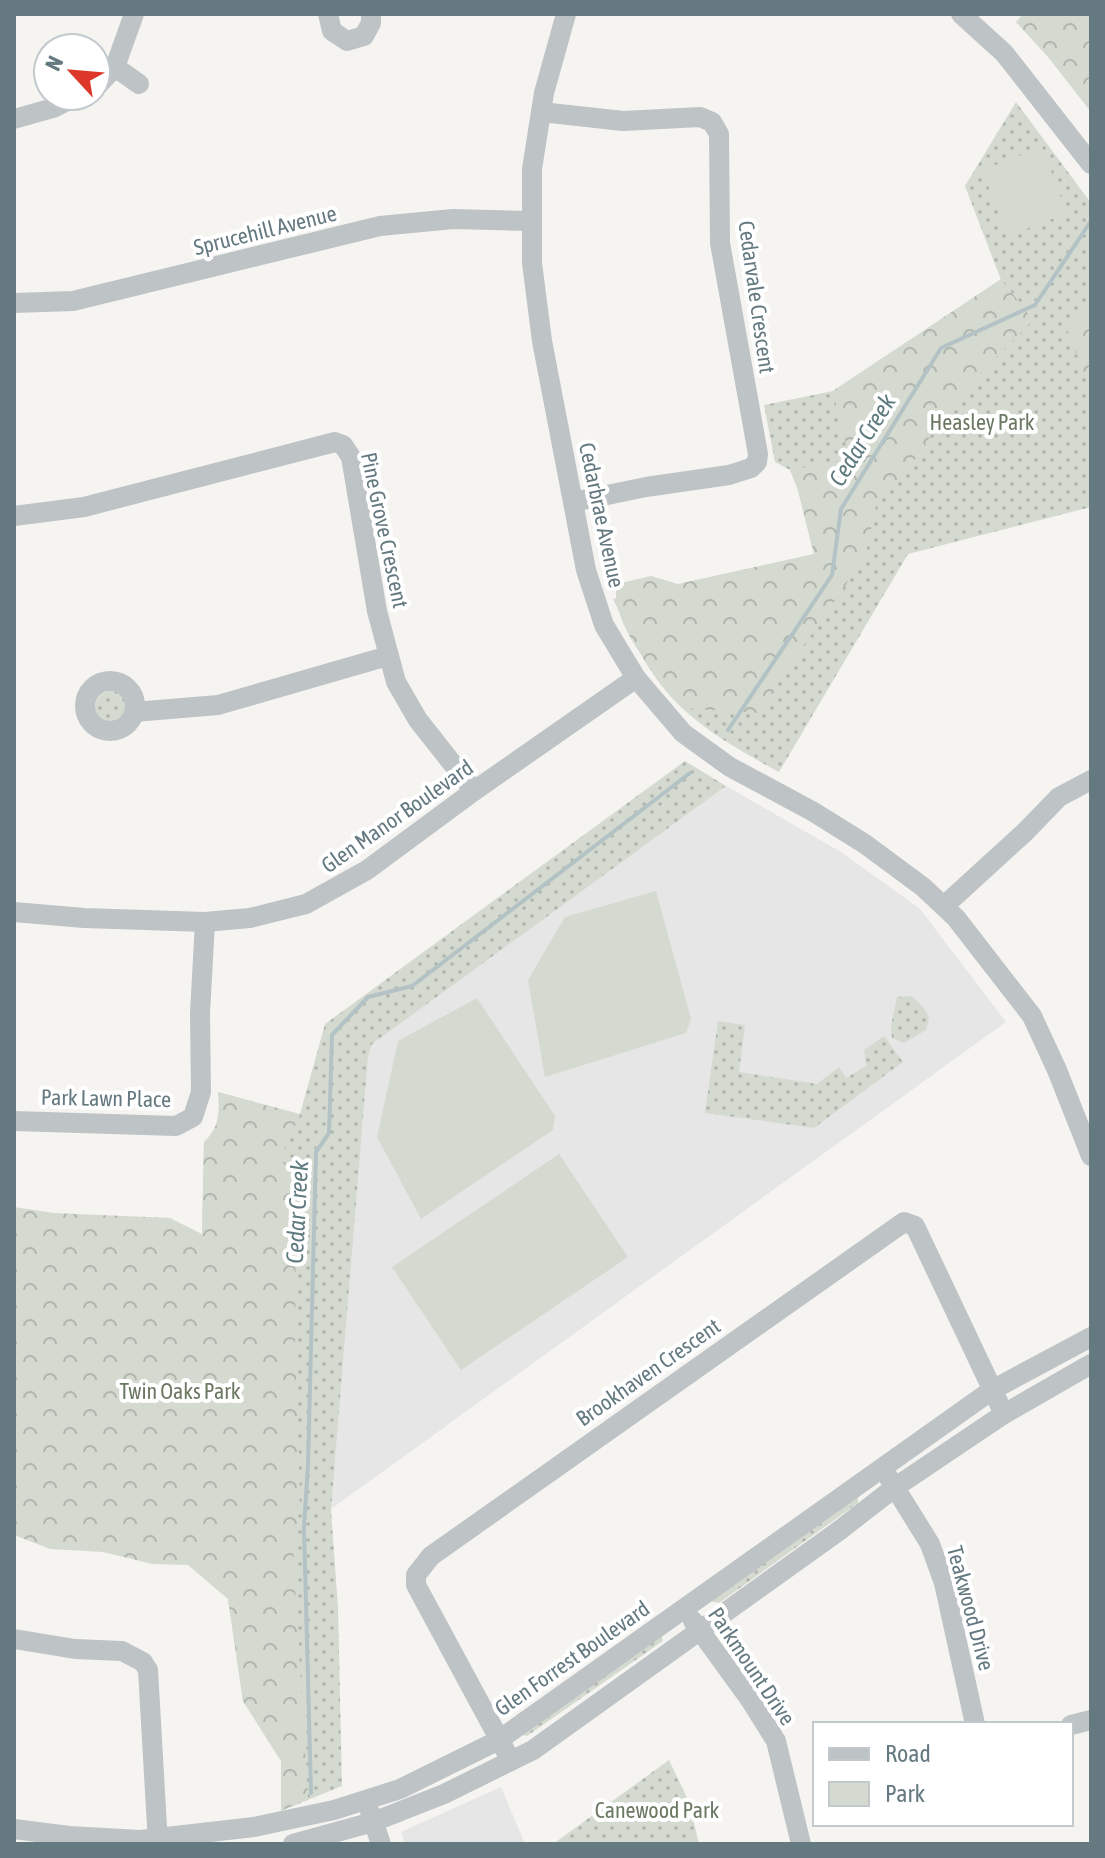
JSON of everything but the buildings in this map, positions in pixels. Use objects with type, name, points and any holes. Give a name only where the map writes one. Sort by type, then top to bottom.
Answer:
[{"type":"street","points":[[112,70],[134,14]]},
{"type":"street","points":[[328,14],[332,31],[347,41],[364,36],[371,23],[371,14]]},
{"type":"street","name":"Cedarbrae Avenue","points":[[566,14],[541,112],[532,169],[531,221],[537,310],[586,570],[599,610],[636,678],[683,733],[730,767],[812,811],[865,844],[944,906],[1009,983],[1032,1016],[1091,1156]]},
{"type":"street","points":[[961,14],[1004,53],[1091,164]]},
{"type":"street","points":[[115,67],[139,84]]},
{"type":"street","points":[[14,119],[39,112]]},
{"type":"street","name":"Cedarvale Crescent","points":[[541,112],[623,121],[700,117],[716,127],[719,134],[722,257],[758,454],[757,462],[751,468],[729,475],[573,502]]},
{"type":"street","name":"Sprucehill Avenue","points":[[14,303],[73,301],[98,296],[380,226],[453,219],[531,221]]},
{"type":"street","name":"Pine Grove Crescent","points":[[14,516],[84,507],[335,442],[343,445],[351,457],[377,611],[402,698],[474,791]]},
{"type":"street","points":[[134,712],[218,705],[388,656]]},
{"type":"street","name":"Glen Manor Boulevard","points":[[14,912],[205,922],[250,918],[306,904],[367,870],[636,678]]},
{"type":"street","points":[[944,906],[1059,797],[1091,780]]},
{"type":"street","name":"Park Lawn Place","points":[[14,1121],[176,1126],[193,1117],[201,1092],[200,1013],[205,922]]},
{"type":"street","name":"Brookhaven Crescent","points":[[511,1761],[416,1585],[416,1575],[431,1556],[904,1222],[915,1226],[1004,1414]]},
{"type":"street","name":"Glen Forrest Boulevard","points":[[14,1829],[69,1836],[158,1841],[254,1827],[367,1801],[436,1772],[499,1740],[992,1390],[1091,1337]]},
{"type":"street","points":[[293,1844],[373,1822],[444,1794],[533,1750],[894,1488],[1004,1414],[1091,1364]]},
{"type":"street","name":"Teakwood Drive","points":[[883,1468],[930,1544],[940,1573],[975,1722]]},
{"type":"street","name":"Parkmount Drive","points":[[684,1608],[776,1741],[801,1844]]},
{"type":"street","points":[[14,1639],[75,1649],[122,1651],[143,1662],[148,1670],[158,1841]]},
{"type":"street","points":[[367,1801],[381,1844]]},
{"type":"shaded area","points":[[726,786],[841,852],[920,909],[1006,1022],[331,1509],[368,1057],[372,1043]]},
{"type":"shaded area","points":[[501,1787],[525,1844],[405,1844],[401,1832]]},
{"type":"green space","points":[[1023,14],[1091,14],[1091,112],[1016,22]]},
{"type":"green space","name":"Heasley Park","points":[[1016,102],[1091,203],[1091,507],[908,554],[779,772],[716,734],[673,699],[647,665],[613,599],[814,554],[790,470],[775,462],[764,405],[833,391],[1001,280],[965,186]]},
{"type":"green space","points":[[1042,147],[1067,213],[1008,236],[982,170]]},
{"type":"green space","points":[[1001,279],[1033,320],[954,401],[915,459],[876,506],[865,557],[757,713],[683,708],[649,666],[628,632],[616,599],[617,584],[651,576],[678,584],[814,554],[790,470],[849,459],[833,391]]},
{"type":"green space","points":[[1091,308],[1091,390],[1066,327]]},
{"type":"green space","points":[[111,691],[122,696],[127,707],[122,718],[111,723],[100,718],[95,707],[100,696]]},
{"type":"green space","name":"Twin Oaks Park","points":[[685,761],[726,786],[372,1044],[368,1057],[331,1510],[338,1607],[342,1786],[281,1811],[281,1761],[243,1701],[228,1599],[195,1559],[14,1231],[202,1234],[204,1142],[213,1131],[217,1119],[218,1092],[300,1114],[325,1024]]},
{"type":"green space","points":[[656,891],[691,1019],[686,1033],[545,1077],[528,980],[565,917]]},
{"type":"green space","points":[[912,996],[929,1018],[926,1030],[904,1043],[892,1038],[892,1023],[897,997]]},
{"type":"green space","points":[[477,998],[555,1116],[553,1130],[421,1219],[377,1137],[398,1041]]},
{"type":"green space","points":[[718,1021],[745,1025],[739,1072],[817,1084],[839,1067],[846,1078],[866,1066],[864,1050],[884,1036],[903,1062],[814,1128],[705,1113]]},
{"type":"green space","name":"Twin Oaks Park","points":[[218,1092],[300,1115],[282,1155],[290,1181],[296,1224],[295,1347],[300,1497],[293,1554],[308,1798],[281,1811],[281,1761],[243,1701],[228,1599],[188,1565],[152,1564],[103,1552],[50,1549],[14,1535],[14,1207],[54,1213],[170,1218],[202,1234],[204,1142],[218,1119]]},
{"type":"green space","points":[[559,1154],[628,1257],[461,1370],[392,1267]]},
{"type":"green space","points":[[858,1496],[858,1503],[719,1603],[709,1601]]},
{"type":"green space","points":[[661,1633],[663,1641],[527,1736],[522,1735]]},
{"type":"green space","name":"Canewood Park","points":[[669,1760],[689,1802],[699,1844],[553,1844]]},
{"type":"waterway","name":"Cedar Creek","points":[[728,730],[832,575],[841,509],[941,348],[1035,305],[1091,221]]},
{"type":"waterway","name":"Cedar Creek","points":[[311,1793],[304,1527],[316,1152],[329,1133],[332,1035],[368,997],[412,986],[690,773]]}]
